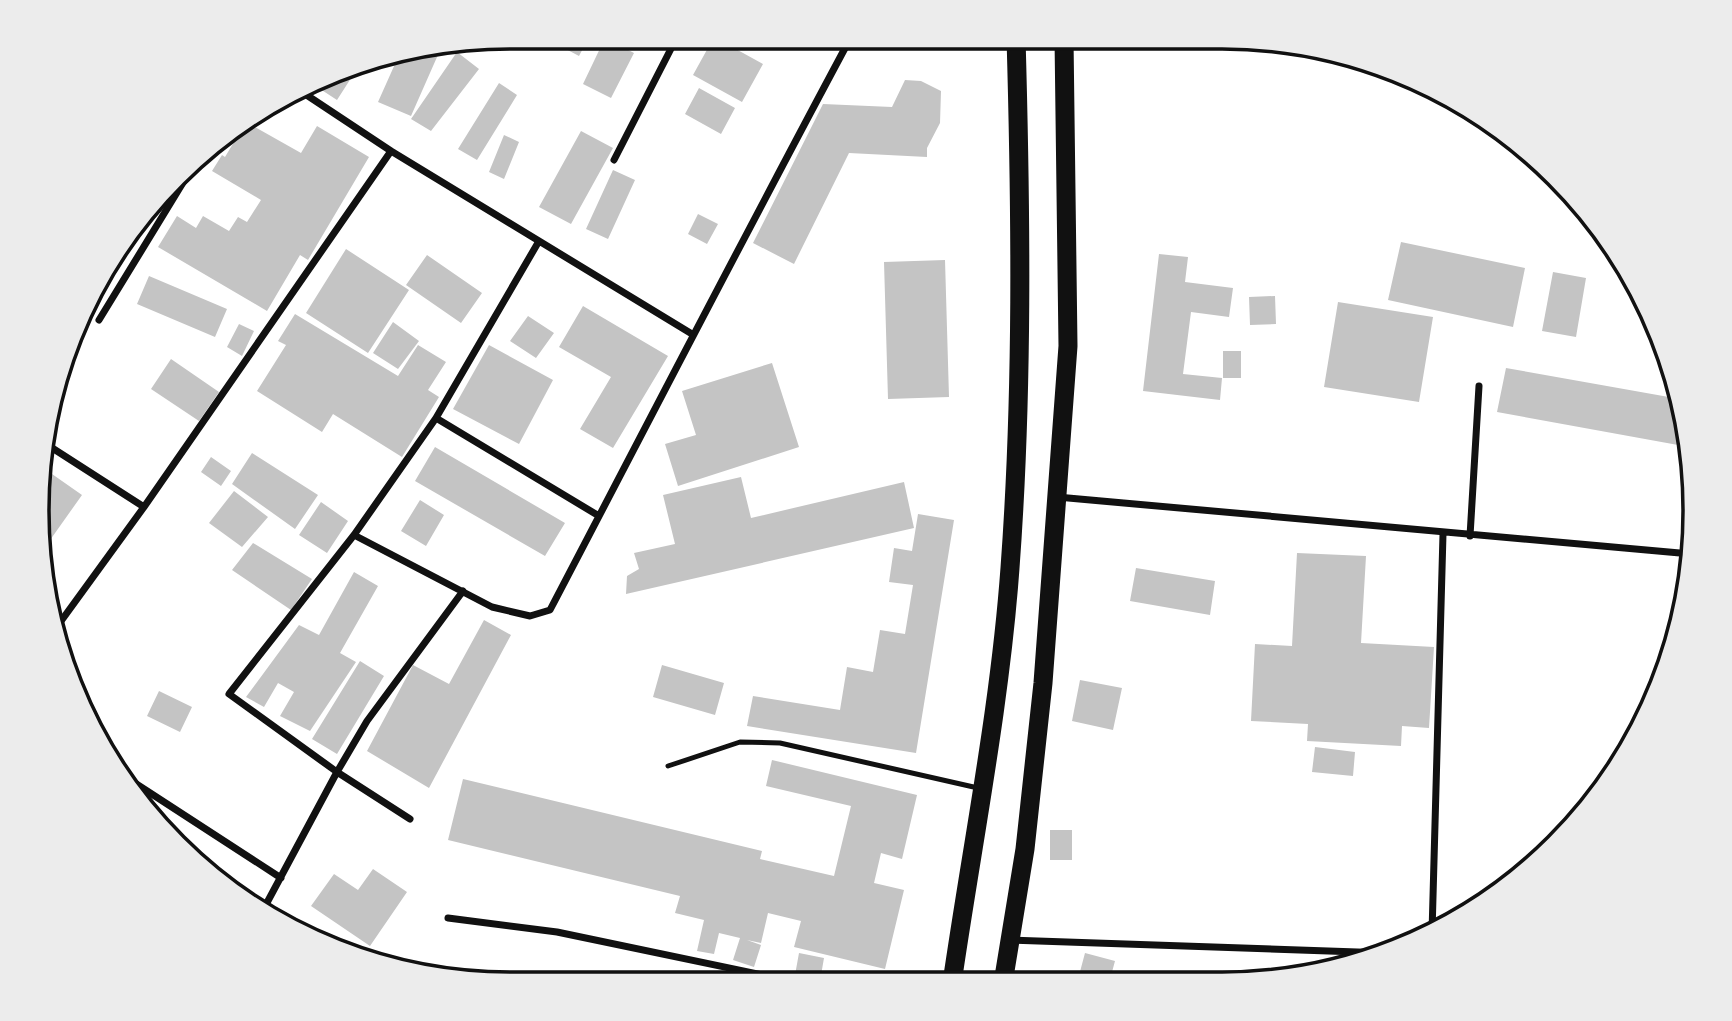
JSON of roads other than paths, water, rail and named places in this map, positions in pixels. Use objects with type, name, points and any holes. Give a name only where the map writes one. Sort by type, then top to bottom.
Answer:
[{"type":"highway","points":[[953,972],[999,682],[1010,568],[1020,272],[1016,49]]},
{"type":"highway","points":[[1005,972],[1042,697],[1068,346],[1064,49]]},
{"type":"street","points":[[614,160],[671,49]]},
{"type":"street","points":[[354,535],[506,611],[530,616],[550,610],[643,435],[692,334],[845,49]]},
{"type":"street","points":[[308,96],[391,151],[692,334]]},
{"type":"street","points":[[62,619],[144,507],[391,151]]},
{"type":"street","points":[[99,320],[178,190]]},
{"type":"street","points":[[410,819],[337,772],[229,694],[354,535],[436,418],[539,242]]},
{"type":"street","points":[[1470,536],[1479,386]]},
{"type":"street","points":[[436,418],[599,516]]},
{"type":"street","points":[[53,449],[144,507]]},
{"type":"street","points":[[1057,497],[1443,534],[1681,553]]},
{"type":"street","points":[[1432,921],[1443,534]]},
{"type":"street","points":[[267,902],[367,721],[463,591]]},
{"type":"street","points":[[141,787],[281,878]]},
{"type":"street","points":[[448,918],[557,932],[748,972]]},
{"type":"street","points":[[1011,940],[1356,952]]},
{"type":"lane","points":[[668,766],[740,743],[780,743],[981,789]]}]
